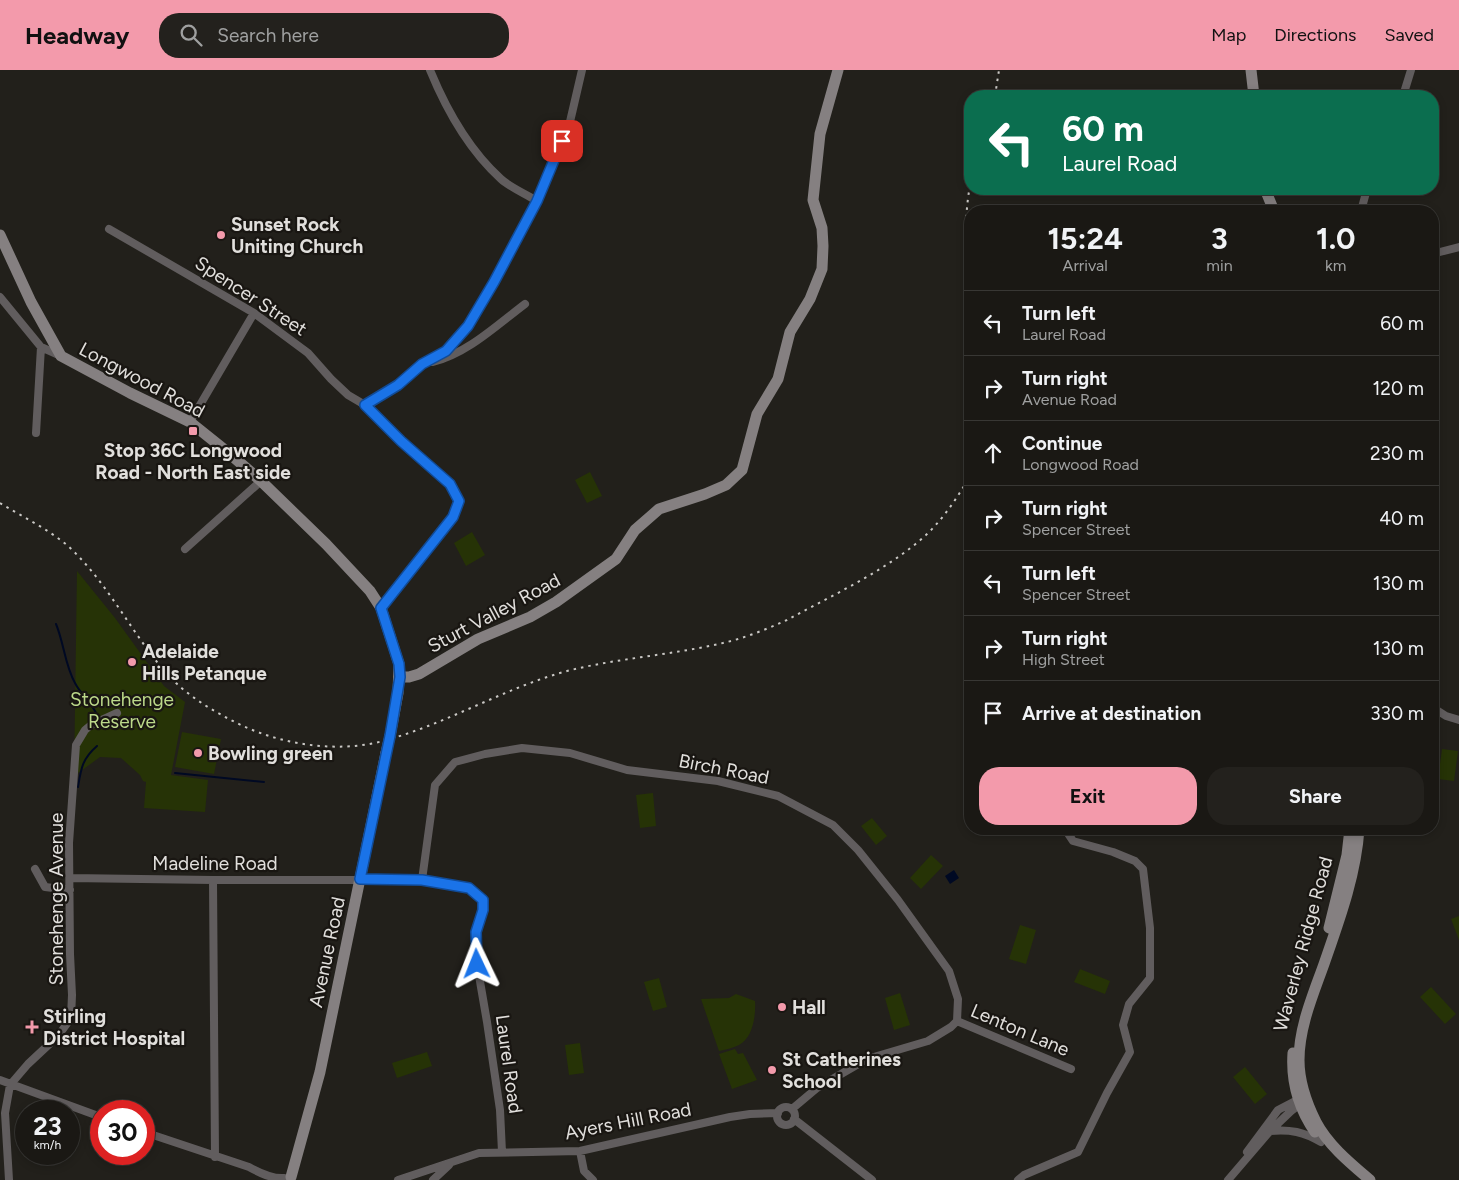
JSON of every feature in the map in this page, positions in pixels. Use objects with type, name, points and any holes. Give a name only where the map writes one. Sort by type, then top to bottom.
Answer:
[{"type":"street","points":[[430,70],[442,99],[476,152],[502,180],[537,201]]},
{"type":"street","points":[[365,405],[398,385],[422,364],[446,351],[468,326],[537,201],[569,126],[582,70]]},
{"type":"street","name":"Sturt Valley Road","points":[[400,677],[419,674],[478,640],[539,612],[586,581],[616,558],[635,530],[659,509],[726,485],[742,470],[757,414],[778,379],[790,332],[810,299],[822,269],[822,228],[813,200],[820,134],[838,70]]},
{"type":"street","points":[[1251,70],[1253,90]]},
{"type":"street","points":[[1406,90],[1411,70]]},
{"type":"street","name":"Spencer Street","points":[[109,229],[254,313],[308,353],[348,395],[365,405],[401,441],[450,484],[459,501],[453,517],[381,608]]},
{"type":"street","name":"Longwood Road","points":[[0,235],[31,302],[61,356],[130,393],[190,422],[230,454],[260,481],[370,591],[381,608],[393,644]]},
{"type":"street","points":[[1439,252],[1459,247]]},
{"type":"street","points":[[0,297],[41,347],[61,356]]},
{"type":"street","points":[[422,364],[450,358],[525,304]]},
{"type":"street","points":[[190,422],[254,313]]},
{"type":"street","points":[[36,433],[41,347]]},
{"type":"street","points":[[184,549],[260,481]]},
{"type":"street","name":"Avenue Road","points":[[288,1179],[320,1072],[390,736],[400,677],[399,664],[393,644]]},
{"type":"street","points":[[1439,712],[1459,720]]},
{"type":"street","name":"Stonehenge Avenue","points":[[10,1085],[28,1064],[58,1036],[71,1018],[69,843],[76,745],[91,725],[117,713]]},
{"type":"street","name":"Birch Road","points":[[422,880],[435,785],[455,762],[485,754],[522,748],[570,753],[627,770],[718,781],[778,796],[833,825],[870,864],[949,971],[958,999],[956,1021]]},
{"type":"street","points":[[1018,1180],[1078,1152],[1130,1052],[1123,1025],[1129,1004],[1150,978],[1150,928],[1143,869],[1135,861],[1113,852],[1074,841],[1070,835]]},
{"type":"street","name":"Waverley Ridge Road","points":[[1349,835],[1347,855],[1329,928],[1300,1013],[1295,1036],[1292,1070],[1303,1100],[1327,1138],[1370,1180]]},
{"type":"street","name":"Waverley Ridge Road","points":[[1359,835],[1343,908],[1308,1009],[1299,1060],[1306,1118],[1328,1150],[1361,1180]]},
{"type":"street","points":[[35,869],[45,888],[70,890]]},
{"type":"street","name":"Madeline Road","points":[[70,878],[214,880],[360,879]]},
{"type":"street","name":"Laurel Road","points":[[360,879],[422,880],[469,888],[483,900],[483,910],[476,932],[477,964],[500,1110],[502,1152]]},
{"type":"street","points":[[214,880],[215,1157]]},
{"type":"street","points":[[792,1109],[817,1088],[867,1059],[928,1042],[951,1027],[956,1021]]},
{"type":"street","name":"Lenton Lane","points":[[956,1021],[1071,1069]]},
{"type":"street","points":[[0,1080],[90,1113]]},
{"type":"street","points":[[10,1085],[5,1113],[10,1180]]},
{"type":"street","points":[[1230,1177],[1270,1131],[1303,1100]]},
{"type":"street","points":[[1230,1177],[1278,1110],[1303,1100]]},
{"type":"street","points":[[784,1107],[792,1109],[795,1114],[794,1119],[791,1123],[782,1123],[778,1119],[778,1113],[784,1107]]},
{"type":"street","name":"Ayers Hill Road","points":[[398,1180],[479,1153],[580,1151],[730,1117],[778,1113]]},
{"type":"street","points":[[794,1119],[872,1180]]},
{"type":"street","name":"Waverley Ridge Road","points":[[1270,1131],[1297,1131],[1321,1142]]},
{"type":"street","points":[[155,1136],[249,1168],[269,1180]]},
{"type":"street","points":[[580,1151],[584,1171],[593,1180]]},
{"type":"street","points":[[433,1180],[453,1162]]},
{"type":"street","points":[[261,1174],[288,1179]]},
{"type":"green space","points":[[590,472],[602,496],[587,503],[575,480]]},
{"type":"green space","points":[[472,532],[485,555],[466,566],[454,543]]},
{"type":"green space","name":"Stonehenge Reserve","points":[[77,571],[115,618],[164,686],[185,702],[171,775],[208,780],[205,812],[144,808],[146,782],[121,758],[100,757],[74,776]]},
{"type":"green space","name":"Bowling green","points":[[182,732],[221,739],[214,774],[175,767]]},
{"type":"green space","points":[[1442,749],[1458,751],[1454,781],[1439,779]]},
{"type":"green space","points":[[653,793],[656,826],[640,828],[636,795]]},
{"type":"green space","points":[[872,818],[887,836],[876,845],[861,826]]},
{"type":"green space","points":[[931,855],[943,866],[921,889],[910,878]]},
{"type":"green space","points":[[1459,916],[1459,940],[1451,919]]},
{"type":"green space","points":[[1020,925],[1036,930],[1026,964],[1009,959]]},
{"type":"green space","points":[[1080,969],[1110,981],[1105,994],[1074,982]]},
{"type":"green space","points":[[659,978],[667,1007],[653,1011],[644,982]]},
{"type":"green space","points":[[1431,987],[1456,1014],[1445,1024],[1420,997]]},
{"type":"green space","points":[[900,993],[910,1025],[894,1030],[885,998]]},
{"type":"green space","points":[[736,994],[755,1001],[753,1026],[744,1042],[719,1051],[701,999],[729,998]]},
{"type":"green space","points":[[580,1043],[584,1073],[569,1075],[565,1045]]},
{"type":"green space","points":[[735,1049],[738,1054],[743,1053],[757,1080],[732,1089],[719,1054]]},
{"type":"green space","points":[[427,1052],[432,1066],[397,1078],[392,1063]]},
{"type":"green space","points":[[1245,1067],[1267,1094],[1255,1104],[1233,1077]]},
{"type":"water","points":[[954,870],[959,878],[950,884],[945,876]]},
{"type":"waterway","points":[[56,624],[72,676],[77,687],[97,715]]},
{"type":"waterway","points":[[78,787],[83,765],[88,755],[97,746]]},
{"type":"waterway","points":[[175,773],[264,782]]},
{"type":"railway","points":[[996,90],[999,70]]},
{"type":"railway","points":[[967,205],[969,195]]},
{"type":"railway","points":[[0,503],[60,540],[82,560],[106,589],[149,652],[170,677],[188,694],[220,714],[259,733],[294,742],[330,747],[366,745],[407,734],[521,687],[567,671],[723,643],[748,636],[787,620],[838,593],[903,554],[933,527],[947,511],[964,486]]},
{"type":"place","name":"Sunset Rock Uniting Church","points":[[221,235]]},
{"type":"place","name":"Stop 36C Longwood Road - North East side","points":[[193,431]]},
{"type":"place","name":"Adelaide Hills Petanque","points":[[132,662]]},
{"type":"place","name":"Bowling green","points":[[198,753]]},
{"type":"place","name":"Hall","points":[[782,1007]]},
{"type":"place","name":"Stirling District Hospital","points":[[32,1027]]},
{"type":"place","name":"St Catherines School","points":[[772,1070]]},
{"type":"route","points":[[477,964],[476,932],[483,910],[483,900],[469,888],[422,880],[360,879],[390,736],[400,677],[399,664],[381,608],[453,517],[459,501],[450,484],[401,441],[365,405],[398,385],[422,364],[446,351],[468,326],[537,201],[562,141]]}]
